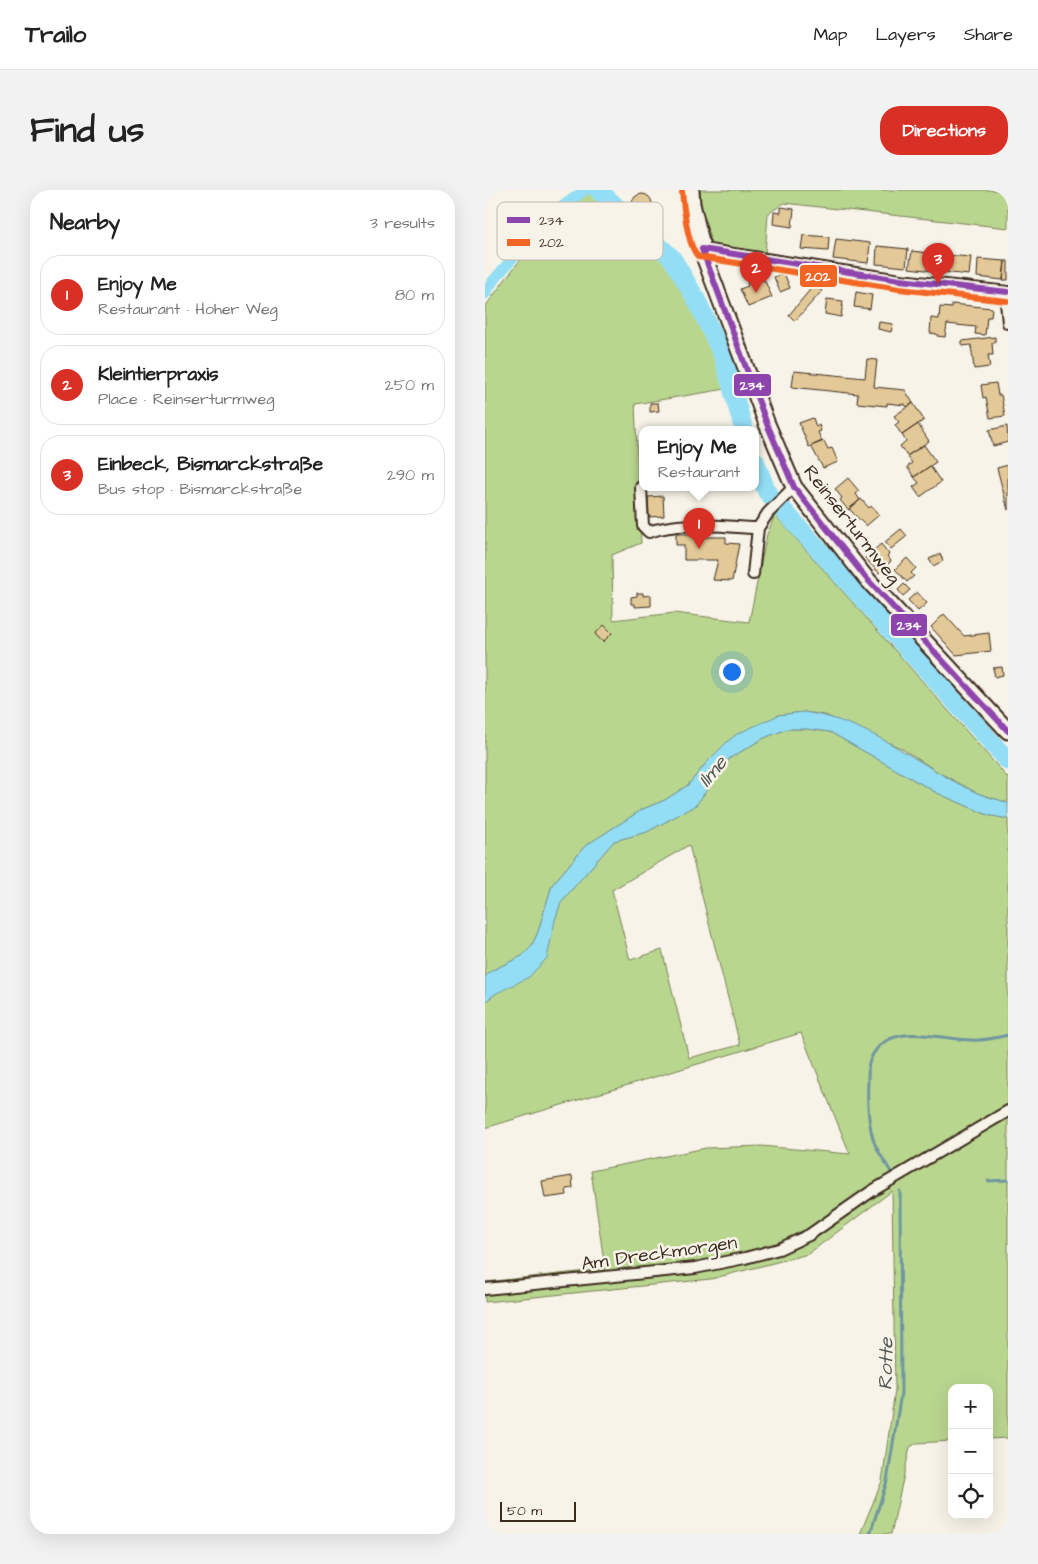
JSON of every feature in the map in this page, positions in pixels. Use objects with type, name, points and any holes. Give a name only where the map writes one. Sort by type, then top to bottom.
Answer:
[{"type":"main road","name":"Reinserturmweg","points":[[691,190],[692,204],[702,250],[767,424],[789,492],[1008,731]]},
{"type":"street","points":[[702,250],[900,280],[1007,292],[1008,323]]},
{"type":"street","points":[[641,491],[643,526],[649,532],[681,526],[759,528]]},
{"type":"street","points":[[753,574],[759,528],[768,513],[789,492]]},
{"type":"street","name":"Am Dreckmorgen","points":[[485,1289],[695,1268],[779,1249],[809,1235],[872,1191],[1008,1112]]},
{"type":"green space","points":[[594,190],[607,190],[620,202],[577,202]]},
{"type":"green space","points":[[700,190],[1008,190],[1008,228],[784,203],[768,214],[765,254],[707,247]]},
{"type":"green space","points":[[663,243],[677,256],[699,295],[727,354],[738,387],[635,404],[641,543],[612,555],[613,620],[674,613],[749,622],[767,534],[775,515],[1008,778],[1008,803],[977,793],[938,772],[901,748],[825,715],[804,712],[779,715],[708,761],[688,785],[665,800],[643,809],[585,846],[552,885],[538,932],[531,947],[522,956],[491,971],[485,977],[485,307],[520,260],[663,260]]},
{"type":"green space","points":[[787,729],[830,732],[937,793],[988,815],[1008,819],[1008,1438],[993,1439],[993,1384],[948,1384],[948,1441],[917,1443],[910,1447],[891,1534],[860,1534],[882,1481],[895,1390],[892,1191],[808,1254],[711,1279],[485,1302],[485,1282],[605,1269],[591,1171],[706,1148],[761,1146],[850,1154],[801,1033],[485,1128],[485,1002],[495,994],[555,920],[561,902],[614,841],[647,832],[696,805],[730,758],[764,738]],"holes":[[[689,845],[740,1045],[689,1058],[662,950],[630,960],[612,890]]]},
{"type":"water","name":"Ilme","points":[[804,712],[829,717],[873,734],[953,781],[975,792],[1008,803],[1008,819],[988,815],[937,793],[830,732],[787,729],[764,738],[730,758],[696,805],[647,832],[614,841],[561,902],[547,958],[529,977],[495,994],[485,1002],[485,977],[491,971],[522,956],[531,947],[538,932],[552,885],[585,846],[643,809],[665,800],[688,785],[708,761],[737,734],[779,715]]},
{"type":"water","points":[[978,713],[1008,748],[1008,770],[976,730]]},
{"type":"building","points":[[642,194],[652,202],[632,202],[635,197]]},
{"type":"building","points":[[781,207],[794,209],[792,227],[773,224],[774,212],[781,213]]},
{"type":"building","points":[[803,235],[829,237],[828,251],[801,249]]},
{"type":"building","points":[[836,239],[870,243],[868,263],[833,259]]},
{"type":"building","points":[[877,246],[908,249],[906,267],[876,264]]},
{"type":"building","points":[[912,251],[936,254],[934,271],[909,268]]},
{"type":"building","points":[[945,255],[971,257],[969,275],[943,272]]},
{"type":"building","points":[[978,259],[1005,261],[1003,280],[977,277]]},
{"type":"building","points":[[1005,261],[1008,261],[1008,280],[1003,280]]},
{"type":"building","points":[[784,273],[790,288],[780,292],[774,277]]},
{"type":"building","points":[[755,279],[756,283],[764,279],[772,297],[748,307],[740,289],[748,286],[747,283]]},
{"type":"building","points":[[814,285],[822,291],[795,321],[789,315]]},
{"type":"building","points":[[856,292],[872,295],[870,309],[854,307]]},
{"type":"building","points":[[827,299],[843,301],[841,317],[825,314]]},
{"type":"building","points":[[952,304],[992,308],[991,317],[987,317],[985,335],[975,334],[976,327],[947,324],[945,337],[930,333],[931,318],[939,319],[940,307],[952,308]]},
{"type":"building","points":[[879,322],[893,324],[891,332],[878,329]]},
{"type":"building","points":[[995,337],[995,343],[992,343],[993,355],[988,355],[990,367],[974,369],[971,345],[962,346],[962,341]]},
{"type":"building","points":[[867,359],[877,360],[874,387],[905,390],[913,403],[907,407],[904,403],[904,405],[887,403],[887,406],[857,403],[858,394],[792,387],[794,371],[865,378]]},
{"type":"building","points":[[996,383],[998,395],[1001,395],[1005,416],[990,418],[986,397],[983,398],[981,385]]},
{"type":"building","points":[[650,403],[658,403],[659,411],[650,412]]},
{"type":"building","points":[[913,403],[924,420],[902,435],[895,425],[899,422],[894,416]]},
{"type":"building","points":[[813,418],[816,427],[819,425],[821,431],[818,432],[822,441],[809,447],[799,423]]},
{"type":"building","points":[[918,424],[929,441],[907,456],[900,446],[906,441],[902,435]]},
{"type":"building","points":[[1007,426],[1008,442],[993,446],[989,430]]},
{"type":"building","points":[[824,441],[828,449],[832,448],[838,462],[823,468],[811,446]]},
{"type":"building","points":[[924,445],[936,462],[914,477],[907,467],[912,463],[907,456]]},
{"type":"building","points":[[1008,465],[1008,510],[997,468]]},
{"type":"building","points":[[930,466],[941,482],[920,497],[913,487],[919,483],[914,477]]},
{"type":"building","points":[[848,478],[859,491],[856,494],[860,500],[848,510],[840,500],[842,498],[835,489]]},
{"type":"building","points":[[663,496],[664,516],[649,517],[648,497]]},
{"type":"building","points":[[861,499],[879,515],[866,526],[849,509]]},
{"type":"building","points":[[901,529],[907,536],[891,549],[885,542]]},
{"type":"building","points":[[689,532],[700,532],[700,537],[726,537],[726,543],[739,544],[732,581],[713,580],[718,560],[684,560],[684,545],[676,545],[676,534],[689,534]]},
{"type":"building","points":[[881,544],[889,554],[887,556],[891,561],[879,573],[865,558]]},
{"type":"building","points":[[940,554],[943,561],[933,566],[929,559]]},
{"type":"building","points":[[907,558],[916,568],[911,573],[914,576],[907,582],[895,569]]},
{"type":"building","points":[[904,584],[910,590],[903,596],[898,590]]},
{"type":"building","points":[[917,592],[927,603],[918,611],[908,600]]},
{"type":"building","points":[[637,593],[643,593],[643,596],[651,595],[651,606],[635,607],[635,604],[631,604],[631,597],[637,596]]},
{"type":"building","points":[[944,614],[964,636],[989,633],[991,651],[956,655],[931,627]]},
{"type":"building","points":[[604,625],[612,633],[603,642],[595,634]]},
{"type":"building","points":[[1002,667],[1003,675],[995,677],[993,668]]},
{"type":"building","points":[[572,1176],[573,1188],[566,1189],[567,1195],[545,1198],[542,1181]]},
{"type":"waterway","points":[[569,202],[585,190]]},
{"type":"waterway","points":[[598,190],[611,202]]},
{"type":"waterway","points":[[663,250],[672,258],[696,299],[723,356],[743,426]]},
{"type":"waterway","points":[[485,294],[493,281],[511,260]]},
{"type":"waterway","points":[[759,471],[767,492],[1008,761]]},
{"type":"waterway","name":"Rotte","points":[[891,1172],[874,1142],[869,1120],[868,1067],[876,1049],[886,1041],[899,1036],[927,1035],[975,1040],[1008,1035]]},
{"type":"waterway","points":[[988,1181],[1008,1180]]},
{"type":"waterway","name":"Rotte","points":[[870,1534],[887,1481],[901,1393],[900,1191]]},
{"type":"transit line","name":"202","points":[[682,191],[689,236],[695,253],[699,257],[899,289],[1007,301]]},
{"type":"transit line","name":"234","points":[[702,249],[767,424],[794,487],[866,578],[1008,731]]},
{"type":"transit line","name":"234","points":[[702,249],[900,280],[1008,292]]},
{"type":"place","name":"Einbeck, Bismarckstraße","points":[[938,284]]},
{"type":"place","name":"Kleintierpraxis","points":[[756,293]]},
{"type":"place","name":"Enjoy Me","points":[[699,549]]}]
